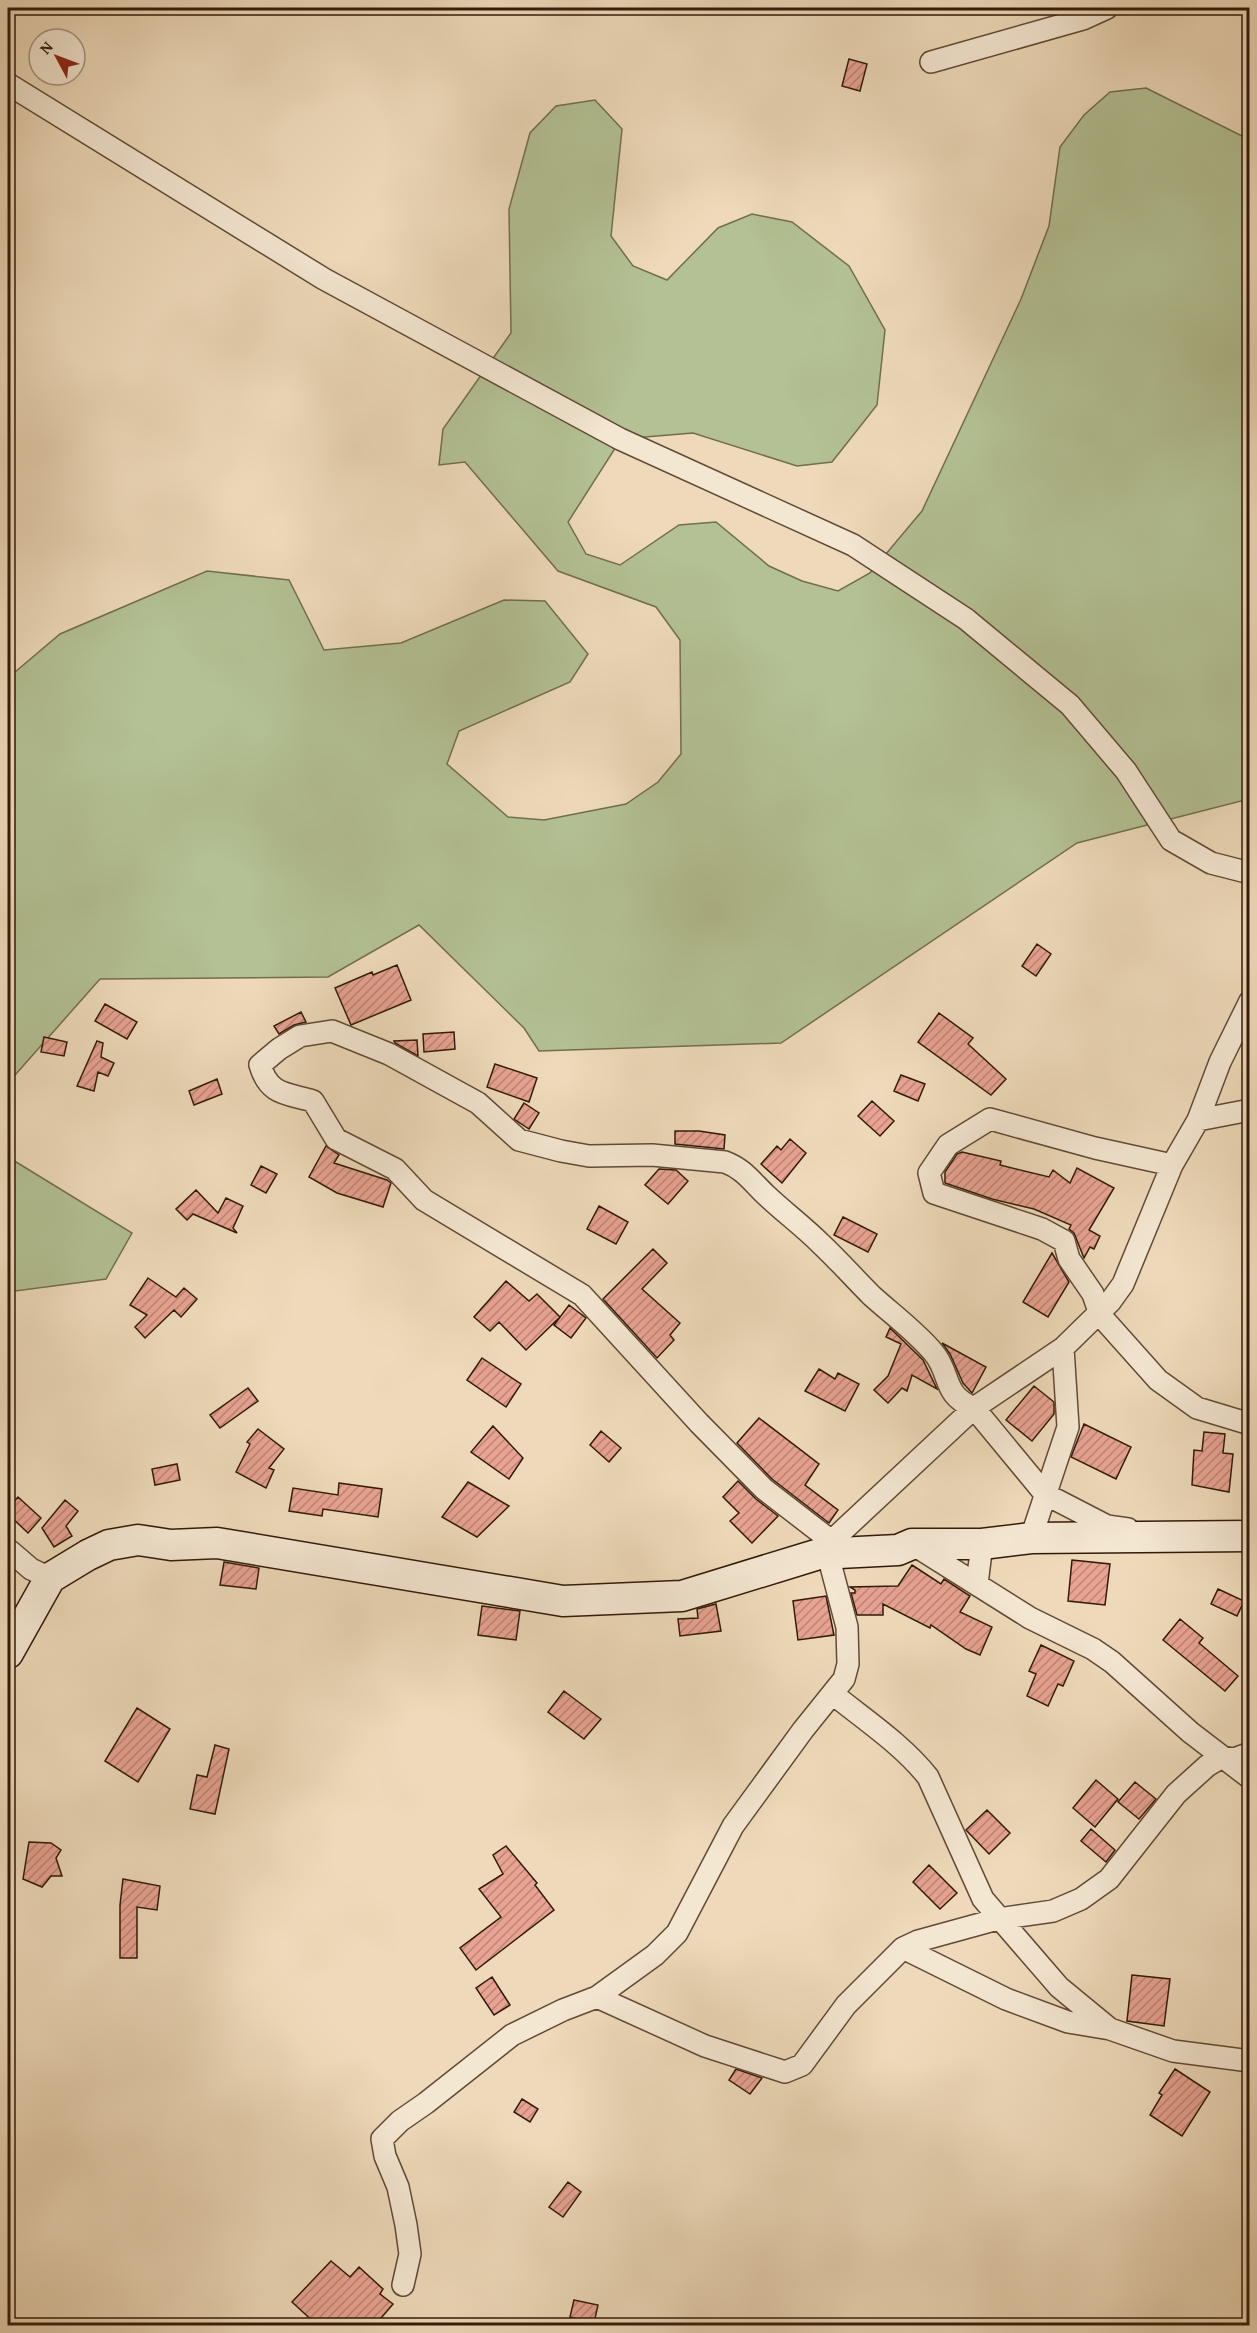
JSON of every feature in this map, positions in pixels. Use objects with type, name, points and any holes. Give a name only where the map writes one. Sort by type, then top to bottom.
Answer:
[{"type":"main road","points":[[8,1653],[50,1578],[109,1545],[138,1540],[171,1545],[217,1543],[521,1595],[563,1600],[614,1600],[682,1596],[826,1550],[898,1550],[912,1544],[982,1544],[1031,1538],[1250,1536]]},
{"type":"street","points":[[931,62],[1083,19],[1107,8]]},
{"type":"street","points":[[8,84],[324,279],[621,439],[853,545],[966,619],[1070,705],[1126,771],[1171,840],[1211,863],[1250,873]]},
{"type":"street","points":[[826,1550],[974,1408],[1063,1348],[1100,1315],[1123,1284],[1172,1165],[1198,1120],[1220,1062],[1250,1001]]},
{"type":"street","points":[[403,2285],[410,2254],[406,2225],[398,2187],[385,2156],[382,2139],[400,2121],[512,2035],[563,2010],[597,1997],[655,1955],[677,1933],[734,1826],[803,1730],[844,1679],[848,1664],[847,1627],[826,1550],[699,1424],[582,1295],[424,1200],[395,1169],[336,1139],[313,1101],[279,1091],[265,1082],[260,1065],[279,1049],[300,1036],[332,1031],[389,1054],[478,1103],[519,1140],[589,1156],[652,1155],[724,1162],[735,1166],[749,1176],[765,1194],[820,1243],[931,1350],[940,1361],[950,1388],[960,1402],[974,1408],[1046,1494],[1107,1526],[1168,1536]]},
{"type":"street","points":[[1198,1120],[1250,1110]]},
{"type":"street","points":[[1172,1165],[1095,1148],[990,1119],[948,1145],[929,1173],[934,1194],[1041,1229],[1064,1241],[1069,1259],[1093,1294],[1100,1315],[1158,1380],[1197,1408],[1250,1424]]},
{"type":"street","points":[[1031,1538],[1068,1427],[1063,1348]]},
{"type":"street","points":[[912,1544],[1030,1618],[1093,1649],[1112,1662],[1222,1757],[1250,1778]]},
{"type":"street","points":[[977,1584],[982,1544]]},
{"type":"street","points":[[8,1553],[10,1551],[31,1569],[50,1578]]},
{"type":"street","points":[[833,1694],[883,1734],[921,1769],[927,1777],[976,1886],[998,1918],[1059,1987],[1110,2029]]},
{"type":"street","points":[[597,1997],[705,2046],[785,2072],[802,2065],[846,2005],[903,1948],[918,1941],[998,1918],[1053,1911],[1082,1899],[1109,1879],[1176,1794],[1207,1766],[1222,1757],[1234,1759],[1250,1753]]},
{"type":"street","points":[[903,1948],[1006,2000],[1068,2022],[1110,2029],[1173,2051],[1250,2061]]},
{"type":"green space","points":[[1146,88],[1244,137],[1249,128],[1249,799],[1077,843],[781,1043],[539,1051],[524,1028],[419,925],[328,977],[100,979],[8,1083],[8,678],[60,634],[207,571],[289,580],[324,650],[401,643],[504,600],[545,601],[588,654],[570,682],[459,731],[447,764],[508,817],[544,820],[626,804],[658,782],[681,754],[680,640],[656,607],[558,571],[465,462],[439,465],[443,429],[511,333],[509,209],[530,133],[556,106],[595,100],[622,129],[611,236],[633,266],[667,280],[718,228],[752,214],[792,222],[849,266],[885,330],[877,405],[832,462],[797,466],[693,433],[621,439],[568,522],[586,554],[620,565],[679,525],[716,522],[769,566],[802,581],[838,591],[870,573],[922,511],[1021,299],[1049,226],[1060,147],[1084,115],[1110,92]]},
{"type":"green space","points":[[8,1157],[132,1233],[106,1279],[8,1292]]},
{"type":"building","points":[[849,59],[867,64],[860,91],[842,86]]},
{"type":"building","points":[[1037,944],[1051,954],[1036,976],[1022,966]]},
{"type":"building","points":[[397,965],[411,1000],[351,1025],[335,988],[372,972],[373,975]]},
{"type":"building","points":[[105,1004],[137,1022],[127,1039],[95,1021]]},
{"type":"building","points":[[301,1012],[306,1022],[294,1025],[279,1034],[274,1026]]},
{"type":"building","points":[[939,1013],[973,1038],[968,1044],[1006,1079],[991,1095],[918,1042]]},
{"type":"building","points":[[454,1032],[455,1049],[424,1052],[423,1034]]},
{"type":"building","points":[[44,1037],[67,1042],[64,1056],[41,1052]]},
{"type":"building","points":[[417,1040],[418,1056],[394,1041]]},
{"type":"building","points":[[97,1041],[103,1043],[101,1057],[114,1063],[108,1076],[98,1072],[94,1091],[77,1086]]},
{"type":"building","points":[[495,1064],[537,1078],[529,1102],[487,1087]]},
{"type":"building","points":[[901,1075],[925,1084],[918,1101],[894,1091]]},
{"type":"building","points":[[217,1079],[222,1094],[194,1105],[189,1091]]},
{"type":"building","points":[[872,1101],[894,1121],[880,1136],[858,1116]]},
{"type":"building","points":[[524,1103],[539,1113],[529,1129],[514,1119]]},
{"type":"building","points":[[675,1131],[699,1131],[725,1135],[724,1149],[675,1144]]},
{"type":"building","points":[[790,1139],[806,1153],[782,1183],[761,1164],[777,1146],[781,1150]]},
{"type":"building","points":[[326,1146],[339,1155],[334,1163],[391,1183],[383,1207],[337,1193],[309,1177]]},
{"type":"building","points":[[962,1152],[1001,1161],[1000,1165],[1049,1177],[1053,1170],[1070,1183],[1077,1168],[1114,1188],[1089,1230],[1100,1236],[1094,1249],[1090,1247],[1084,1258],[1074,1233],[1069,1229],[1071,1225],[1034,1209],[992,1199],[945,1183],[945,1172],[957,1154]]},
{"type":"building","points":[[261,1166],[277,1174],[266,1193],[251,1185]]},
{"type":"building","points":[[659,1169],[676,1170],[688,1181],[668,1204],[645,1185]]},
{"type":"building","points":[[196,1190],[218,1213],[226,1198],[243,1206],[233,1228],[237,1233],[193,1214],[187,1220],[176,1209]]},
{"type":"building","points":[[599,1206],[628,1222],[616,1244],[587,1229]]},
{"type":"building","points":[[843,1217],[877,1234],[868,1252],[834,1235]]},
{"type":"building","points":[[653,1249],[667,1263],[642,1289],[680,1323],[670,1335],[674,1340],[657,1358],[603,1299]]},
{"type":"building","points":[[1052,1253],[1069,1282],[1048,1317],[1023,1302]]},
{"type":"building","points":[[148,1278],[176,1297],[184,1288],[197,1299],[181,1317],[174,1310],[145,1338],[135,1327],[147,1315],[130,1305]]},
{"type":"building","points":[[506,1281],[529,1301],[537,1294],[560,1317],[526,1350],[499,1322],[490,1331],[474,1317]]},
{"type":"building","points":[[569,1305],[586,1318],[571,1338],[554,1325]]},
{"type":"building","points":[[890,1328],[923,1360],[937,1389],[912,1375],[907,1391],[902,1388],[888,1403],[874,1390],[888,1376],[901,1344],[886,1337]]},
{"type":"building","points":[[942,1343],[986,1367],[972,1393],[963,1383],[950,1354]]},
{"type":"building","points":[[482,1358],[521,1384],[506,1407],[467,1380]]},
{"type":"building","points":[[819,1369],[835,1379],[838,1373],[859,1384],[845,1411],[805,1391]]},
{"type":"building","points":[[1034,1386],[1054,1402],[1054,1414],[1032,1441],[1006,1420]]},
{"type":"building","points":[[248,1388],[258,1401],[220,1428],[210,1415]]},
{"type":"building","points":[[759,1418],[819,1464],[805,1485],[838,1510],[829,1523],[772,1479],[737,1443]]},
{"type":"building","points":[[1084,1424],[1131,1447],[1116,1479],[1071,1457]]},
{"type":"building","points":[[493,1426],[523,1458],[509,1479],[471,1452]]},
{"type":"building","points":[[258,1429],[284,1449],[269,1468],[274,1470],[266,1488],[236,1472],[250,1444],[247,1442]]},
{"type":"building","points":[[601,1431],[621,1448],[609,1462],[590,1445]]},
{"type":"building","points":[[1204,1432],[1225,1434],[1223,1453],[1233,1454],[1229,1492],[1192,1485],[1194,1450],[1202,1451]]},
{"type":"building","points":[[177,1464],[180,1480],[155,1485],[152,1469]]},
{"type":"building","points":[[738,1481],[778,1516],[752,1543],[730,1521],[739,1513],[723,1497]]},
{"type":"building","points":[[468,1482],[509,1506],[477,1537],[442,1517]]},
{"type":"building","points":[[339,1483],[382,1489],[378,1517],[323,1509],[322,1516],[289,1511],[293,1488],[338,1495]]},
{"type":"building","points":[[18,1497],[41,1518],[28,1533],[8,1514],[8,1508]]},
{"type":"building","points":[[65,1500],[78,1511],[66,1526],[72,1536],[54,1547],[42,1528]]},
{"type":"building","points":[[1072,1560],[1110,1564],[1105,1605],[1068,1601]]},
{"type":"building","points":[[224,1562],[259,1568],[256,1589],[220,1585]]},
{"type":"building","points":[[912,1565],[941,1584],[944,1579],[970,1596],[960,1612],[992,1627],[980,1655],[966,1649],[931,1625],[930,1628],[883,1604],[883,1615],[857,1615],[851,1593],[855,1593],[855,1590],[850,1587],[898,1586]]},
{"type":"building","points":[[1218,1589],[1244,1601],[1237,1616],[1211,1604]]},
{"type":"building","points":[[826,1596],[834,1635],[798,1640],[793,1601]]},
{"type":"building","points":[[716,1604],[721,1631],[680,1636],[678,1619],[698,1618],[697,1609]]},
{"type":"building","points":[[482,1606],[520,1611],[516,1640],[478,1635]]},
{"type":"building","points":[[1180,1619],[1203,1638],[1199,1643],[1238,1676],[1225,1691],[1163,1640]]},
{"type":"building","points":[[1041,1645],[1074,1661],[1063,1686],[1058,1684],[1048,1706],[1027,1696],[1036,1674],[1029,1671]]},
{"type":"building","points":[[564,1691],[601,1719],[584,1739],[548,1712]]},
{"type":"building","points":[[137,1708],[170,1729],[138,1782],[105,1761]]},
{"type":"building","points":[[215,1745],[229,1749],[215,1814],[190,1809],[197,1775],[207,1777]]},
{"type":"building","points":[[1096,1780],[1118,1799],[1095,1827],[1073,1808]]},
{"type":"building","points":[[1135,1782],[1156,1799],[1139,1819],[1118,1802]]},
{"type":"building","points":[[987,1810],[1010,1833],[989,1854],[966,1830]]},
{"type":"building","points":[[1091,1829],[1115,1850],[1106,1862],[1081,1841]]},
{"type":"building","points":[[29,1842],[51,1843],[61,1850],[56,1858],[62,1876],[51,1876],[42,1887],[23,1879]]},
{"type":"building","points":[[506,1846],[537,1883],[535,1885],[554,1910],[476,1970],[460,1948],[501,1917],[479,1889],[503,1874],[493,1855]]},
{"type":"building","points":[[929,1865],[957,1893],[940,1909],[913,1882]]},
{"type":"building","points":[[123,1879],[160,1886],[157,1910],[137,1907],[137,1958],[120,1958],[120,1905]]},
{"type":"building","points":[[1132,1975],[1170,1979],[1164,2026],[1127,2021]]},
{"type":"building","points":[[492,1977],[510,2005],[494,2015],[476,1988]]},
{"type":"building","points":[[736,2069],[762,2078],[750,2094],[729,2080]]},
{"type":"building","points":[[1175,2069],[1210,2092],[1182,2136],[1150,2115],[1162,2095],[1159,2093]]},
{"type":"building","points":[[522,2099],[538,2109],[530,2122],[514,2112]]},
{"type":"building","points":[[568,2182],[581,2192],[563,2217],[549,2207]]},
{"type":"building","points":[[331,2261],[350,2277],[359,2267],[383,2289],[380,2294],[393,2304],[375,2325],[317,2325],[292,2302]]},
{"type":"building","points":[[574,2300],[598,2305],[594,2323],[570,2317]]}]
